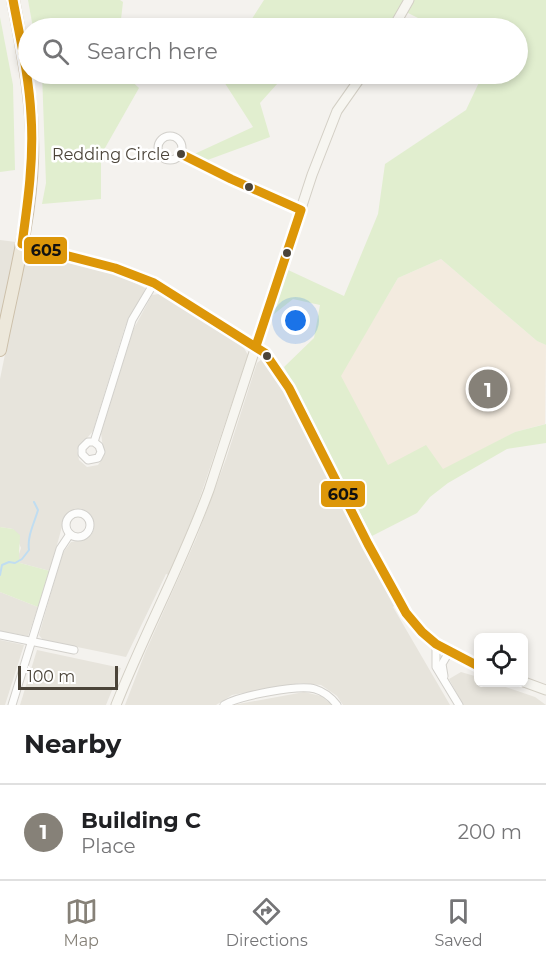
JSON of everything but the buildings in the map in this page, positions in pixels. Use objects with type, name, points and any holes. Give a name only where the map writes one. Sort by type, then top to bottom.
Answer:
[{"type":"highway","points":[[13,0],[18,27]]},
{"type":"highway","points":[[1,342],[22,244],[31,182],[33,132],[28,84]]},
{"type":"street","points":[[399,18],[409,0]]},
{"type":"street","points":[[116,705],[133,662],[199,518],[315,165],[337,111],[356,84]]},
{"type":"street","points":[[181,154],[301,210]]},
{"type":"street","points":[[22,244],[115,268],[154,284],[256,346],[273,363],[289,388],[406,613],[436,644],[474,664]]},
{"type":"street","points":[[94,442],[132,320],[154,284]]},
{"type":"street","points":[[12,705],[60,549],[70,534]]},
{"type":"street","points":[[0,635],[74,650]]},
{"type":"street","points":[[436,644],[436,667],[459,705]]},
{"type":"street","points":[[445,681],[442,664],[449,652]]},
{"type":"street","points":[[528,683],[546,690]]},
{"type":"street","points":[[224,705],[240,698],[299,688],[316,689],[331,696],[337,705]]},
{"type":"shaded area","points":[[0,240],[16,242],[0,322]]},
{"type":"shaded area","points":[[38,253],[117,274],[145,288],[144,295],[125,327],[93,431],[77,450],[79,460],[87,467],[98,465],[104,456],[101,433],[133,330],[152,295],[159,294],[208,322],[241,343],[248,355],[194,515],[169,575],[166,574],[126,657],[43,640],[39,635],[62,554],[71,542],[86,539],[91,535],[94,529],[92,516],[81,509],[73,510],[64,519],[50,571],[20,563],[18,557],[21,548],[13,529],[0,527],[0,379],[24,260],[31,254]]},
{"type":"shaded area","points":[[441,259],[537,341],[546,345],[545,424],[515,432],[443,470],[388,466],[340,376],[398,278]]},
{"type":"shaded area","points":[[262,359],[275,374],[287,395],[395,605],[393,607],[450,705],[343,705],[337,696],[321,685],[301,683],[232,695],[216,705],[125,705],[145,653],[196,539],[226,459],[257,363]]},
{"type":"shaded area","points":[[0,592],[38,607],[28,636],[0,631]]},
{"type":"shaded area","points":[[0,640],[24,645],[5,705],[0,705]]},
{"type":"shaded area","points":[[37,650],[121,668],[106,705],[20,705]]},
{"type":"shaded area","points":[[461,672],[474,676],[474,687],[506,687],[535,697],[546,705],[463,705],[449,679]]},
{"type":"shaded area","points":[[304,692],[321,696],[332,705],[233,705]]},
{"type":"green space","points":[[28,0],[120,0],[123,2],[121,18],[31,18]]},
{"type":"green space","points":[[264,0],[546,0],[546,345],[537,341],[441,259],[398,278],[341,376],[388,465],[426,445],[443,469],[515,432],[546,424],[546,443],[507,449],[448,483],[430,497],[417,513],[372,536],[284,367],[314,338],[320,305],[293,299],[269,318],[286,269],[344,296],[378,214],[385,164],[466,110],[478,84],[528,84],[528,18],[418,18],[404,11],[399,18],[252,18]]},
{"type":"green space","points":[[0,17],[13,85],[15,170],[0,172]]},
{"type":"green space","points":[[42,84],[135,84],[139,88],[101,155],[101,199],[42,204],[46,183]]},
{"type":"green space","points":[[225,84],[277,84],[260,103],[270,137],[202,162],[190,156],[253,127]]},
{"type":"green space","points":[[0,527],[13,529],[20,535],[20,563],[50,571],[38,607],[0,592]]},
{"type":"waterway","points":[[0,575],[2,565],[9,562],[15,563],[22,559],[29,550],[30,535],[38,510],[34,502]]},
{"type":"transit line","name":"605","points":[[13,0],[18,27]]},
{"type":"transit line","name":"605","points":[[28,84],[32,147],[22,244],[115,268],[154,283],[265,353],[289,388],[368,544],[406,613],[436,644],[474,664]]},
{"type":"transit line","name":"605","points":[[181,154],[301,210],[256,346]]},
{"type":"place","name":"Redding Circle","points":[[181,154]]},
{"type":"place","name":"Building C","points":[[488,389]]}]
